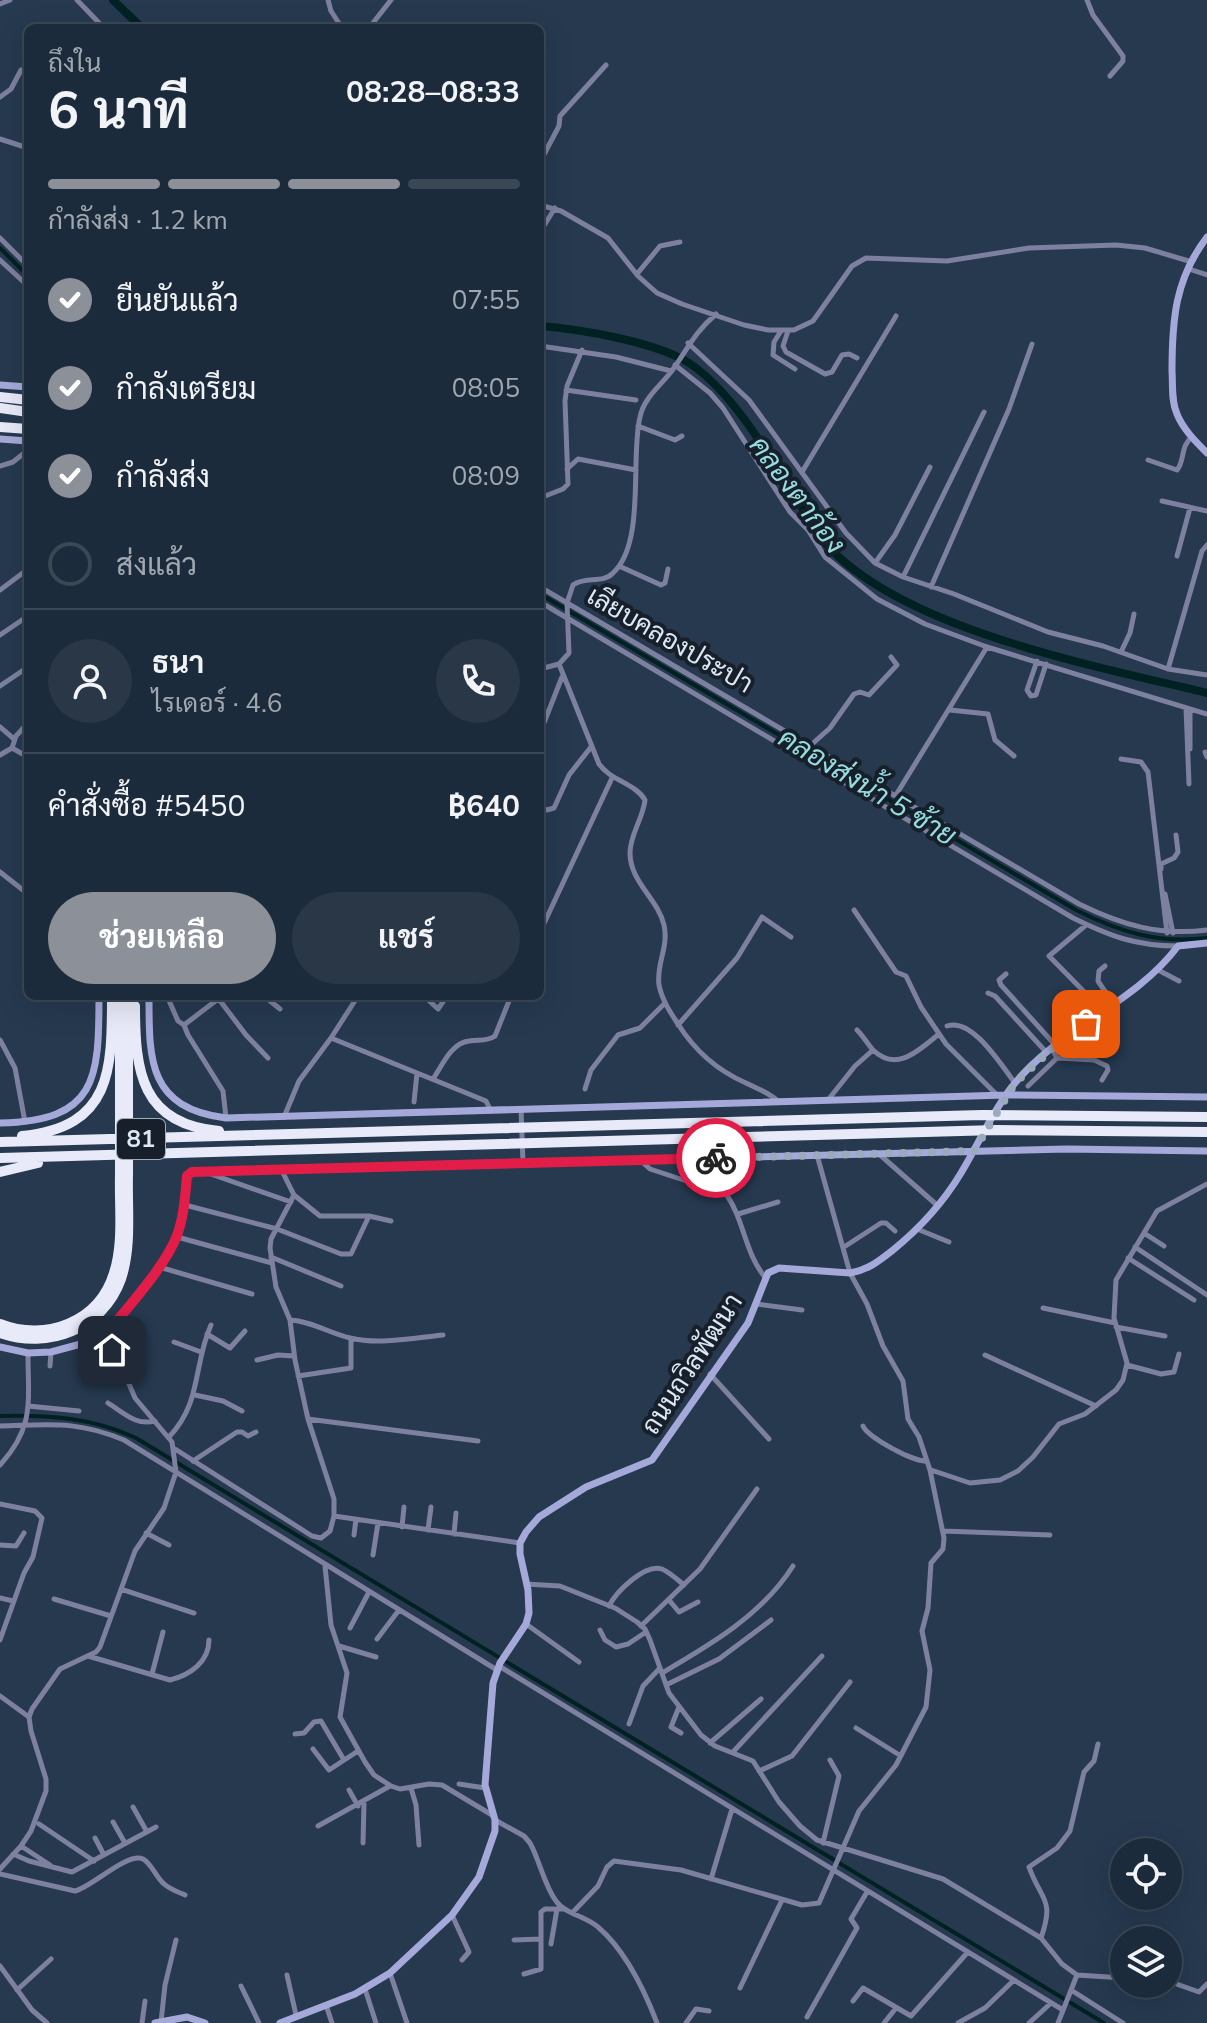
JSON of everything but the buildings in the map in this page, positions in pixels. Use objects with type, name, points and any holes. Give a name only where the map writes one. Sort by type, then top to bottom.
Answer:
[{"type":"highway","points":[[0,397],[24,400]]},
{"type":"highway","points":[[0,427],[24,429]]},
{"type":"highway","points":[[0,1140],[53,1131],[76,1119],[93,1103],[102,1089],[110,1063],[112,1000]]},
{"type":"highway","points":[[121,1000],[124,1020]]},
{"type":"highway","points":[[0,1333],[20,1339],[41,1340],[74,1330],[103,1309],[116,1291],[124,1020],[127,1000]]},
{"type":"highway","points":[[135,1000],[138,1067],[146,1089],[159,1106],[179,1121],[195,1127],[282,1134]]},
{"type":"highway","name":"81","points":[[0,1140],[1047,1114],[1207,1117]]},
{"type":"highway","name":"81","points":[[0,1158],[837,1134],[1024,1130],[1207,1132]]},
{"type":"highway","points":[[0,1172],[23,1165],[95,1156]]},
{"type":"highway","points":[[0,1324],[27,1331],[56,1329],[70,1323],[99,1301],[118,1273]]},
{"type":"main road","points":[[1206,240],[1190,265],[1174,309],[1172,326],[1175,408],[1192,437],[1207,453]]},
{"type":"main road","points":[[0,385],[24,387]]},
{"type":"main road","points":[[0,439],[24,441]]},
{"type":"main road","points":[[850,1273],[862,1271],[876,1263],[917,1229],[938,1206],[974,1151],[1002,1095],[1052,1049],[1158,970],[1178,946],[1207,943]]},
{"type":"main road","points":[[0,1123],[40,1121],[62,1112],[75,1102],[90,1083],[98,1057],[99,1000]]},
{"type":"main road","points":[[149,1000],[149,1048],[152,1067],[160,1083],[189,1109],[207,1116],[226,1118],[1002,1095],[1207,1097]]},
{"type":"main road","points":[[0,1347],[28,1353],[51,1352],[103,1338],[159,1267],[177,1237],[185,1205],[187,1176],[192,1172],[1067,1149],[1207,1151]]},
{"type":"main road","name":"ถนนถวิลพัฒนา","points":[[520,1543],[531,1524],[565,1500],[599,1480],[652,1460],[748,1323],[765,1277],[779,1268],[850,1273]]},
{"type":"main road","points":[[283,2022],[365,1989],[390,1973],[452,1915],[479,1877],[493,1840],[494,1818],[485,1788],[493,1683],[506,1654],[526,1624],[530,1605],[520,1543]]},
{"type":"main road","points":[[158,2022],[187,2017],[205,2023]]},
{"type":"street","points":[[0,4],[10,0]]},
{"type":"street","points":[[77,0],[100,24]]},
{"type":"street","points":[[328,0],[340,24]]},
{"type":"street","points":[[372,24],[391,0]]},
{"type":"street","points":[[1087,0],[1093,15],[1123,56],[1123,61],[1110,76]]},
{"type":"street","points":[[544,154],[559,126],[560,116],[606,65]]},
{"type":"street","points":[[0,97],[11,89],[21,70],[24,70]]},
{"type":"street","points":[[0,139],[24,147]]},
{"type":"street","points":[[544,206],[555,208],[608,238],[657,293],[744,325],[784,331],[803,327],[813,321],[852,266],[866,258],[947,261],[1029,248],[1116,245],[1145,248],[1207,275]]},
{"type":"street","points":[[544,226],[555,208]]},
{"type":"street","points":[[0,238],[24,262]]},
{"type":"street","points":[[637,274],[660,246],[680,242]]},
{"type":"street","points":[[0,260],[24,282]]},
{"type":"street","points":[[544,668],[559,664],[570,648],[567,604],[573,585],[584,579],[609,577],[619,566],[632,525],[638,426],[643,406],[687,345],[716,314]]},
{"type":"street","points":[[802,472],[896,316]]},
{"type":"street","points":[[784,331],[783,346],[786,352],[825,374],[832,372],[845,354],[857,358]]},
{"type":"street","points":[[784,331],[774,342],[773,355],[795,369]]},
{"type":"street","points":[[931,587],[1012,401],[1032,344]]},
{"type":"street","points":[[687,345],[749,400],[846,533],[875,563],[1024,624],[1168,669],[1207,675]]},
{"type":"street","points":[[544,346],[674,367],[710,393],[760,462],[790,512],[808,530],[831,564],[898,611],[987,647],[1207,714]]},
{"type":"street","points":[[544,496],[566,487],[566,390],[582,350]]},
{"type":"street","points":[[566,390],[636,400]]},
{"type":"street","points":[[903,577],[984,412]]},
{"type":"street","points":[[638,426],[675,440],[682,436]]},
{"type":"street","points":[[1148,460],[1177,470],[1181,466],[1185,443],[1192,437]]},
{"type":"street","points":[[0,466],[13,462],[24,453]]},
{"type":"street","points":[[567,469],[578,459],[636,470]]},
{"type":"street","points":[[875,563],[895,535],[930,467]]},
{"type":"street","points":[[1162,501],[1207,511]]},
{"type":"street","points":[[1177,556],[1190,508]]},
{"type":"street","points":[[1168,669],[1202,551],[1207,545]]},
{"type":"street","points":[[619,566],[661,585],[665,583],[668,569]]},
{"type":"street","points":[[0,590],[24,572]]},
{"type":"street","name":"เลียบคลองประปา","points":[[544,590],[1079,904],[1118,922],[1170,933],[1207,930]]},
{"type":"street","points":[[544,604],[1086,925],[1130,943],[1178,946]]},
{"type":"street","points":[[1121,652],[1134,614]]},
{"type":"street","points":[[0,635],[24,619]]},
{"type":"street","points":[[896,795],[987,647]]},
{"type":"street","points":[[811,745],[830,728],[854,694],[869,695],[875,691],[897,665],[891,657]]},
{"type":"street","points":[[1037,661],[1027,690],[1031,696],[1040,690],[1046,664]]},
{"type":"street","points":[[559,664],[602,769],[612,778],[635,789],[645,800],[643,812],[633,831],[630,858],[636,876],[663,920],[667,943],[659,983],[665,1003],[700,1055],[778,1101]]},
{"type":"street","points":[[0,686],[24,670]]},
{"type":"street","points":[[544,722],[563,676]]},
{"type":"street","points":[[1188,708],[1190,749]]},
{"type":"street","points":[[1188,708],[1189,784]]},
{"type":"street","points":[[950,710],[988,714],[995,740],[1014,756]]},
{"type":"street","points":[[0,727],[24,753]]},
{"type":"street","points":[[0,755],[24,728]]},
{"type":"street","points":[[544,809],[554,808],[569,775],[591,747]]},
{"type":"street","points":[[1121,759],[1141,762],[1148,772],[1170,933]]},
{"type":"street","points":[[544,923],[612,778]]},
{"type":"street","points":[[1170,933],[1161,864],[1174,858],[1178,852],[1176,835]]},
{"type":"street","points":[[0,872],[24,891]]},
{"type":"street","points":[[854,910],[896,972],[906,976],[946,1044],[1002,1095]]},
{"type":"street","points":[[678,1025],[737,958],[762,917],[791,937]]},
{"type":"street","points":[[1086,925],[1049,955],[1104,1012]]},
{"type":"street","points":[[1105,966],[1099,971],[1098,981],[1114,1005]]},
{"type":"street","points":[[1158,970],[1179,981]]},
{"type":"street","points":[[1006,974],[999,980],[1001,985],[1057,1058]]},
{"type":"street","points":[[988,993],[1052,1049]]},
{"type":"street","points":[[169,1000],[178,1021],[184,1025],[223,1091],[226,1118]]},
{"type":"street","points":[[184,1025],[216,1000]]},
{"type":"street","points":[[222,1000],[246,1035],[268,1058]]},
{"type":"street","points":[[269,1000],[280,1009]]},
{"type":"street","points":[[284,1118],[299,1081],[355,1000]]},
{"type":"street","points":[[428,1000],[438,1009],[444,1000]]},
{"type":"street","points":[[433,1079],[457,1045],[468,1041],[485,1041],[495,1036],[509,1000]]},
{"type":"street","points":[[585,1089],[591,1070],[618,1035],[640,1028],[665,1003]]},
{"type":"street","points":[[947,1026],[961,1025],[974,1033],[1015,1083]]},
{"type":"street","points":[[857,1030],[873,1050],[891,1060],[903,1060],[939,1034]]},
{"type":"street","points":[[331,1038],[486,1101],[490,1109]]},
{"type":"street","points":[[0,1040],[15,1068],[25,1123]]},
{"type":"street","points":[[828,1100],[855,1066],[873,1050]]},
{"type":"street","points":[[1028,1086],[1057,1058],[1100,1062],[1108,1070],[1102,1080]]},
{"type":"street","points":[[414,1102],[417,1073]]},
{"type":"street","points":[[749,1085],[749,1095]]},
{"type":"street","points":[[521,1108],[523,1163]]},
{"type":"street","points":[[878,1153],[938,1206]]},
{"type":"street","points":[[573,1912],[597,1888],[607,1867],[614,1861],[681,1870],[802,1905],[819,1903],[859,1811],[901,1756],[926,1707],[930,1665],[922,1631],[928,1608],[930,1567],[933,1558],[943,1549],[943,1531],[930,1470],[919,1437],[908,1419],[903,1381],[883,1346],[867,1304],[850,1273],[817,1155]]},
{"type":"street","points":[[639,1160],[650,1169],[726,1194],[765,1277]]},
{"type":"street","points":[[719,1190],[736,1163]]},
{"type":"street","points":[[281,1169],[294,1195],[320,1216],[369,1216],[391,1221]]},
{"type":"street","points":[[202,1171],[291,1202]]},
{"type":"street","points":[[930,1470],[970,1483],[1000,1480],[1018,1471],[1033,1457],[1059,1424],[1079,1418],[1120,1385],[1127,1365],[1115,1325],[1115,1285],[1160,1207],[1207,1184]]},
{"type":"street","points":[[175,1452],[312,1536],[325,1536],[330,1531],[334,1499],[308,1419],[294,1356],[290,1320],[276,1287],[271,1260],[270,1242],[294,1195]]},
{"type":"street","points":[[738,1214],[778,1202]]},
{"type":"street","points":[[185,1205],[277,1229],[347,1256],[354,1250],[369,1216]]},
{"type":"street","points":[[844,1247],[881,1223],[886,1223],[895,1231]]},
{"type":"street","points":[[917,1229],[949,1242]]},
{"type":"street","points":[[1144,1233],[1164,1246]]},
{"type":"street","points":[[177,1237],[271,1260],[341,1286]]},
{"type":"street","points":[[1135,1247],[1207,1295]]},
{"type":"street","points":[[1128,1258],[1194,1300]]},
{"type":"street","points":[[159,1267],[252,1294]]},
{"type":"street","points":[[757,1304],[802,1310]]},
{"type":"street","points":[[1043,1308],[1165,1336]]},
{"type":"street","points":[[290,1320],[302,1321],[351,1339],[391,1340],[443,1335]]},
{"type":"street","points":[[169,1437],[180,1426],[195,1395],[201,1352],[211,1325]]},
{"type":"street","points":[[207,1334],[227,1349],[245,1331]]},
{"type":"street","points":[[103,1338],[119,1360],[135,1398],[169,1437],[175,1452],[176,1470],[168,1499],[135,1551],[100,1647],[96,1652],[60,1669],[29,1717],[46,1779],[46,1791],[31,1831],[0,1872],[70,1891],[79,1890],[120,1865],[139,1858],[146,1861],[161,1882],[185,1895]]},
{"type":"street","points":[[298,1376],[351,1368],[351,1339]]},
{"type":"street","points":[[174,1342],[201,1352]]},
{"type":"street","points":[[50,1366],[51,1352]]},
{"type":"street","points":[[0,1465],[13,1449],[26,1423],[28,1353]]},
{"type":"street","points":[[1127,1365],[1167,1375],[1174,1372],[1179,1354]]},
{"type":"street","points":[[257,1360],[278,1355],[294,1356]]},
{"type":"street","points":[[985,1355],[1096,1406]]},
{"type":"street","points":[[710,1374],[769,1439]]},
{"type":"street","points":[[195,1395],[223,1401],[242,1411]]},
{"type":"street","points":[[108,1403],[130,1418],[147,1423],[155,1421]]},
{"type":"street","points":[[28,1408],[79,1411]]},
{"type":"street","points":[[308,1419],[478,1441]]},
{"type":"street","points":[[0,1426],[67,1424],[124,1440],[369,1592],[499,1667],[1013,1981],[1064,2007]]},
{"type":"street","points":[[863,1426],[867,1434],[916,1460],[927,1461]]},
{"type":"street","points":[[193,1461],[237,1432],[248,1436],[256,1432]]},
{"type":"street","points":[[600,1630],[605,1640],[616,1647],[628,1644],[700,1569],[757,1489]]},
{"type":"street","points":[[0,1504],[35,1511],[42,1518],[33,1557],[0,1640]]},
{"type":"street","points":[[402,1527],[404,1507]]},
{"type":"street","points":[[428,1530],[431,1507]]},
{"type":"street","points":[[454,1534],[456,1513]]},
{"type":"street","points":[[334,1516],[520,1543]]},
{"type":"street","points":[[354,1535],[356,1519]]},
{"type":"street","points":[[373,1555],[378,1523]]},
{"type":"street","points":[[943,1531],[1050,1535]]},
{"type":"street","points":[[0,1545],[16,1546],[24,1533]]},
{"type":"street","points":[[146,1533],[169,1545]]},
{"type":"street","points":[[325,1565],[331,1625],[347,1673],[340,1717],[358,1751],[374,1775],[391,1786],[442,1785],[524,1836],[560,1909],[551,1944]]},
{"type":"street","points":[[629,1724],[644,1685],[661,1670],[719,1638],[746,1618],[793,1566]]},
{"type":"street","points":[[609,1606],[621,1588],[653,1569],[662,1569],[684,1585]]},
{"type":"street","points":[[526,1584],[553,1584],[609,1606],[643,1629],[666,1685],[679,1707],[710,1743],[753,1761],[770,1790],[800,1826],[823,1843],[912,1867],[943,1879],[1041,1938],[1062,1964],[1077,1975],[1110,1977]]},
{"type":"street","points":[[121,1589],[194,1613]]},
{"type":"street","points":[[350,1628],[369,1592]]},
{"type":"street","points":[[0,1598],[13,1601]]},
{"type":"street","points":[[54,1599],[111,1616]]},
{"type":"street","points":[[669,1600],[679,1612],[698,1602]]},
{"type":"street","points":[[377,1639],[399,1610]]},
{"type":"street","points":[[666,1685],[719,1659],[771,1620]]},
{"type":"street","points":[[526,1624],[579,1662]]},
{"type":"street","points":[[152,1674],[163,1632]]},
{"type":"street","points":[[87,1656],[170,1680],[181,1677],[201,1663],[209,1640]]},
{"type":"street","points":[[339,1646],[376,1657]]},
{"type":"street","points":[[733,1752],[822,1656]]},
{"type":"street","points":[[759,1771],[792,1756],[850,1682]]},
{"type":"street","points":[[0,1696],[29,1717]]},
{"type":"street","points":[[710,1743],[761,1699]]},
{"type":"street","points":[[679,1707],[671,1727],[681,1733]]},
{"type":"street","points":[[295,1734],[304,1733],[314,1722],[321,1721],[344,1760]]},
{"type":"street","points":[[856,1728],[901,1756]]},
{"type":"street","points":[[1041,1938],[1047,1905],[1029,1867],[1057,1848],[1070,1831],[1084,1772],[1094,1761],[1098,1744]]},
{"type":"street","points":[[313,1749],[329,1770],[358,1751]]},
{"type":"street","points":[[823,1843],[839,1776],[830,1760]]},
{"type":"street","points":[[459,1784],[485,1788]]},
{"type":"street","points":[[318,1826],[391,1786]]},
{"type":"street","points":[[411,1788],[416,1805],[419,1845]]},
{"type":"street","points":[[349,1790],[361,1804],[363,1843]]},
{"type":"street","points":[[133,1807],[147,1832]]},
{"type":"street","points":[[711,1879],[732,1809]]},
{"type":"street","points":[[113,1822],[125,1843]]},
{"type":"street","points":[[39,1824],[94,1861]]},
{"type":"street","points":[[13,1854],[72,1872],[156,1827]]},
{"type":"street","points":[[95,1838],[104,1855]]},
{"type":"street","points":[[21,1846],[52,1867]]},
{"type":"street","points":[[807,2017],[857,1928],[851,1919],[867,1892]]},
{"type":"street","points":[[740,1988],[782,1900]]},
{"type":"street","points":[[524,1974],[541,1969],[541,1912],[560,1909],[573,1912],[598,1926],[621,1953],[657,2023]]},
{"type":"street","points":[[452,1915],[469,1952],[462,1960]]},
{"type":"street","points":[[514,1940],[541,1939]]},
{"type":"street","points":[[158,2022],[176,1940]]},
{"type":"street","points":[[853,2001],[863,1988],[909,2016],[914,2015],[967,1953]]},
{"type":"street","points":[[17,1990],[51,1959]]},
{"type":"street","points":[[0,1968],[32,2010],[47,2023]]},
{"type":"street","points":[[390,1973],[407,2023]]},
{"type":"street","points":[[287,1975],[296,2015]]},
{"type":"street","points":[[1058,2023],[1077,1975]]},
{"type":"street","points":[[958,2023],[985,2008],[1013,1981]]},
{"type":"street","points":[[1199,1992],[1207,1984]]},
{"type":"street","points":[[241,1986],[259,2023]]},
{"type":"street","points":[[1182,1986],[1199,1992],[1207,2001]]},
{"type":"street","points":[[365,1989],[376,2023]]},
{"type":"street","points":[[1070,1992],[1123,2023]]},
{"type":"street","points":[[142,2023],[145,2001]]},
{"type":"street","points":[[1029,2023],[1051,2003]]},
{"type":"street","points":[[326,2005],[332,2023]]},
{"type":"street","points":[[884,2023],[896,2008]]},
{"type":"street","points":[[686,2023],[696,2009],[709,2011]]},
{"type":"waterway","name":"คลองตาก้อง","points":[[113,0],[138,24]]},
{"type":"waterway","name":"คลองส่งน้ำ 5 ซ้าย","points":[[0,248],[24,272]]},
{"type":"waterway","name":"คลองตาก้อง","points":[[544,326],[596,333],[638,343],[689,363],[709,379],[746,422],[826,544],[860,574],[902,600],[1004,641],[1207,693]]},
{"type":"waterway","name":"คลองส่งน้ำ 5 ซ้าย","points":[[544,596],[1076,910],[1108,924],[1156,938],[1207,938]]},
{"type":"waterway","points":[[0,1416],[69,1419],[103,1426],[136,1438],[1104,2023]]},
{"type":"way so far","points":[[716,1158],[974,1151],[1015,1083],[1052,1049],[1086,1024]]},
{"type":"route","points":[[112,1350],[103,1338],[166,1258],[181,1225],[187,1176],[192,1172],[716,1158]]}]
